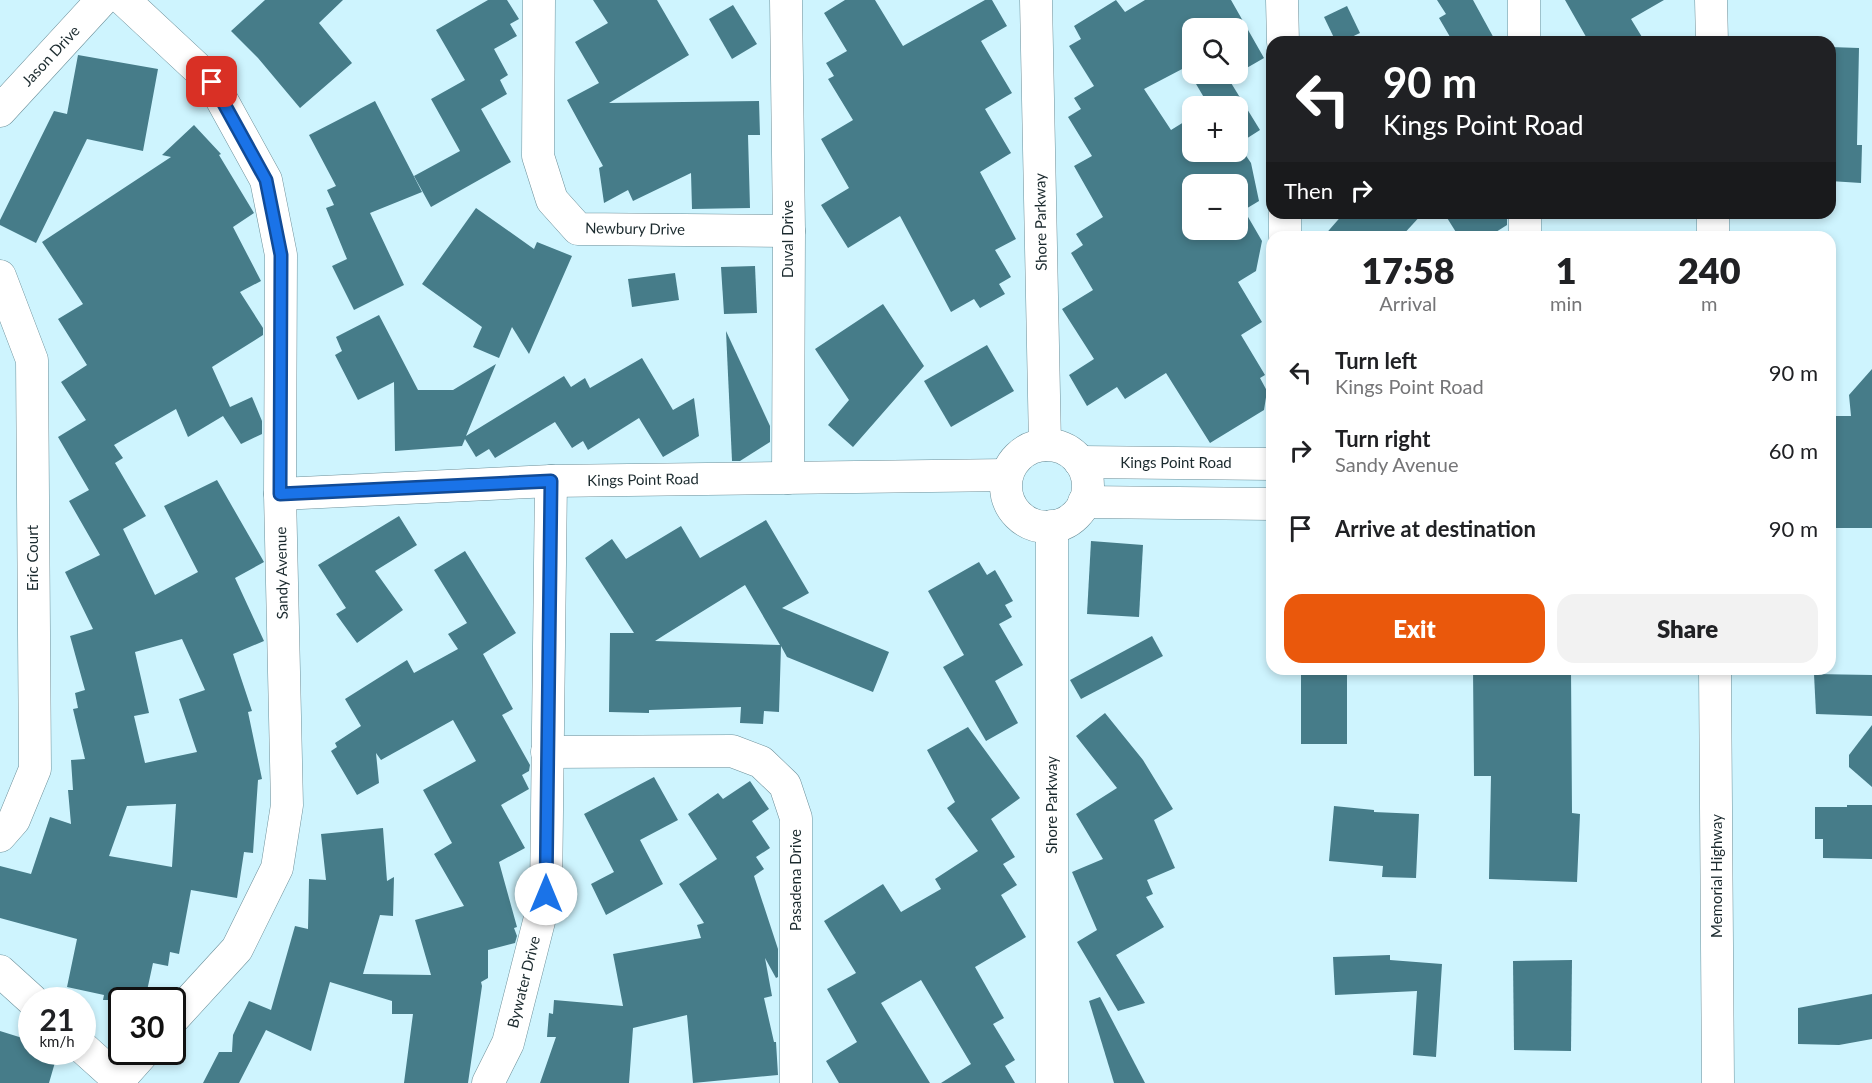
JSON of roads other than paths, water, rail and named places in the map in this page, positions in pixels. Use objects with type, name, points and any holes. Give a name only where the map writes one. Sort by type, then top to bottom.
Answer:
[{"type":"street","name":"Jason Drive","points":[[0,111],[102,0]]},
{"type":"street","name":"Sandy Avenue","points":[[124,0],[212,82],[266,180],[281,255],[280,494],[287,805],[277,868],[237,949],[186,1005]]},
{"type":"street","name":"Newbury Drive","points":[[539,0],[538,156],[552,200],[578,229],[789,231]]},
{"type":"street","name":"Duval Drive","points":[[786,0],[789,231],[788,478]]},
{"type":"street","name":"Shore Parkway","points":[[1036,0],[1045,445]]},
{"type":"street","points":[[1282,0],[1283,36]]},
{"type":"street","points":[[1524,0],[1524,36]]},
{"type":"street","points":[[1712,0],[1712,36]]},
{"type":"street","name":"Eric Court","points":[[0,276],[32,360],[35,770],[14,820],[0,836]]},
{"type":"street","points":[[1045,445],[1070,452],[1080,462],[1086,475],[1087,489],[1084,502],[1076,514],[1065,522],[1052,526],[1037,525],[1025,520],[1016,512],[1007,495],[1007,475],[1012,463],[1021,453],[1032,447],[1045,445]]},
{"type":"street","name":"Kings Point Road","points":[[1080,462],[1266,464]]},
{"type":"street","name":"Kings Point Road","points":[[280,494],[551,481],[1007,475]]},
{"type":"street","name":"Bywater Drive","points":[[488,1083],[508,1043],[546,894],[551,481]]},
{"type":"street","points":[[1084,502],[1266,504]]},
{"type":"street","name":"Shore Parkway","points":[[1052,526],[1052,1083]]},
{"type":"street","name":"Memorial Highway","points":[[1715,675],[1718,1083]]},
{"type":"street","name":"Pasadena Drive","points":[[547,752],[732,751],[761,762],[785,786],[796,818],[796,1083]]},
{"type":"street","points":[[0,971],[18,987]]},
{"type":"street","points":[[96,1060],[120,1081],[133,1065]]}]
